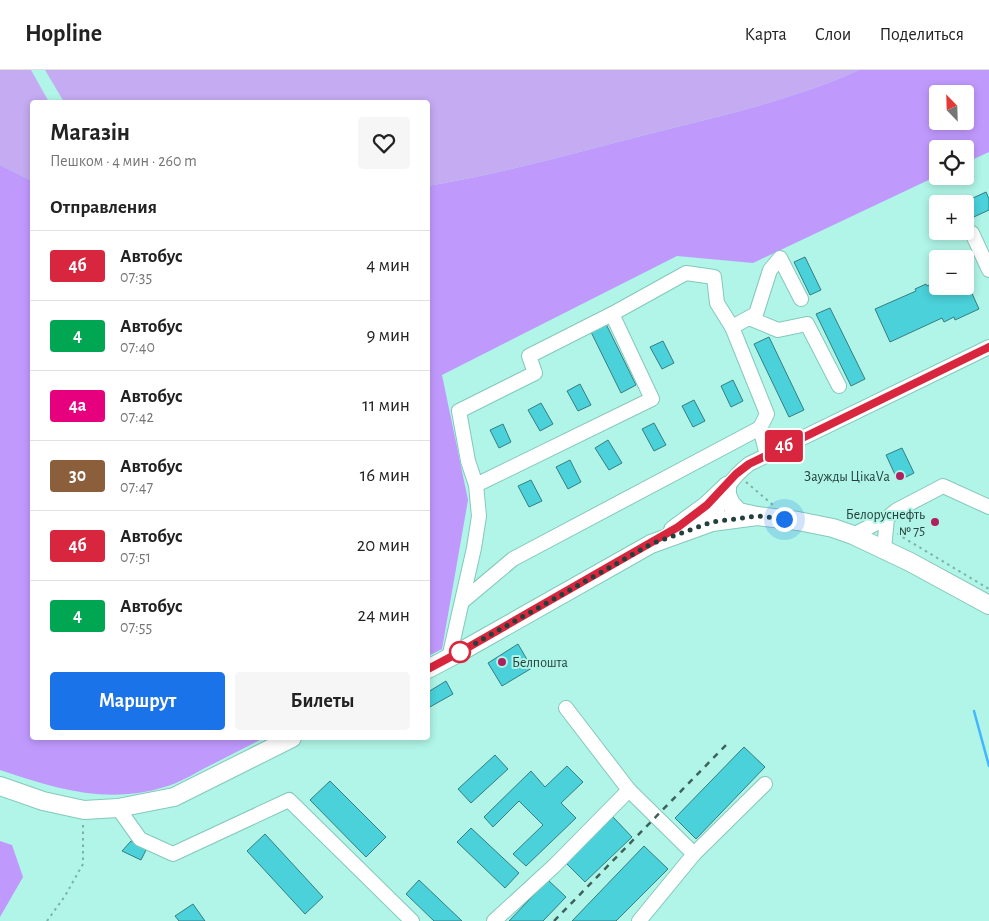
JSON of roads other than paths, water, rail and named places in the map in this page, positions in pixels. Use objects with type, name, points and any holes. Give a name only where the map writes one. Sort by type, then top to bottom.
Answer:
[{"type":"main road","points":[[734,482],[727,494],[730,504],[739,512],[833,528],[853,535],[884,549],[989,605]]},
{"type":"main road","points":[[430,668],[651,544],[678,527],[734,482]]},
{"type":"main road","points":[[651,544],[712,522],[757,516]]},
{"type":"main road","points":[[0,786],[42,801],[84,810],[118,808],[174,797],[288,740]]},
{"type":"street","points":[[974,237],[989,270]]},
{"type":"street","points":[[732,328],[756,314],[770,270],[780,258],[801,299]]},
{"type":"street","points":[[449,658],[463,601],[479,516],[476,486],[468,461],[459,410],[535,373],[529,356],[612,314],[686,273],[714,276],[717,304],[732,328],[767,414],[760,428],[513,560],[463,601]]},
{"type":"street","points":[[476,486],[652,399],[612,314]]},
{"type":"street","points":[[749,318],[778,330],[807,324],[838,386]]},
{"type":"street","points":[[712,522],[734,482],[736,474],[749,464],[989,347]]},
{"type":"street","points":[[760,428],[767,455]]},
{"type":"street","points":[[853,535],[892,514],[909,512],[947,488],[989,508]]},
{"type":"street","points":[[884,549],[892,514]]},
{"type":"street","points":[[566,708],[629,790],[694,854]]},
{"type":"street","points":[[639,921],[694,854],[766,784]]},
{"type":"street","points":[[494,921],[554,866],[629,790]]},
{"type":"street","points":[[118,808],[140,839],[174,854],[288,800],[412,921]]},
{"type":"waterway","points":[[974,711],[989,766]]},
{"type":"railway","points":[[554,921],[727,744]]},
{"type":"place","name":"Заужды ЦікаVа","points":[[900,476]]},
{"type":"place","name":"Белоруснефть № 75","points":[[935,522]]},
{"type":"place","name":"Белпошта","points":[[502,662]]}]
